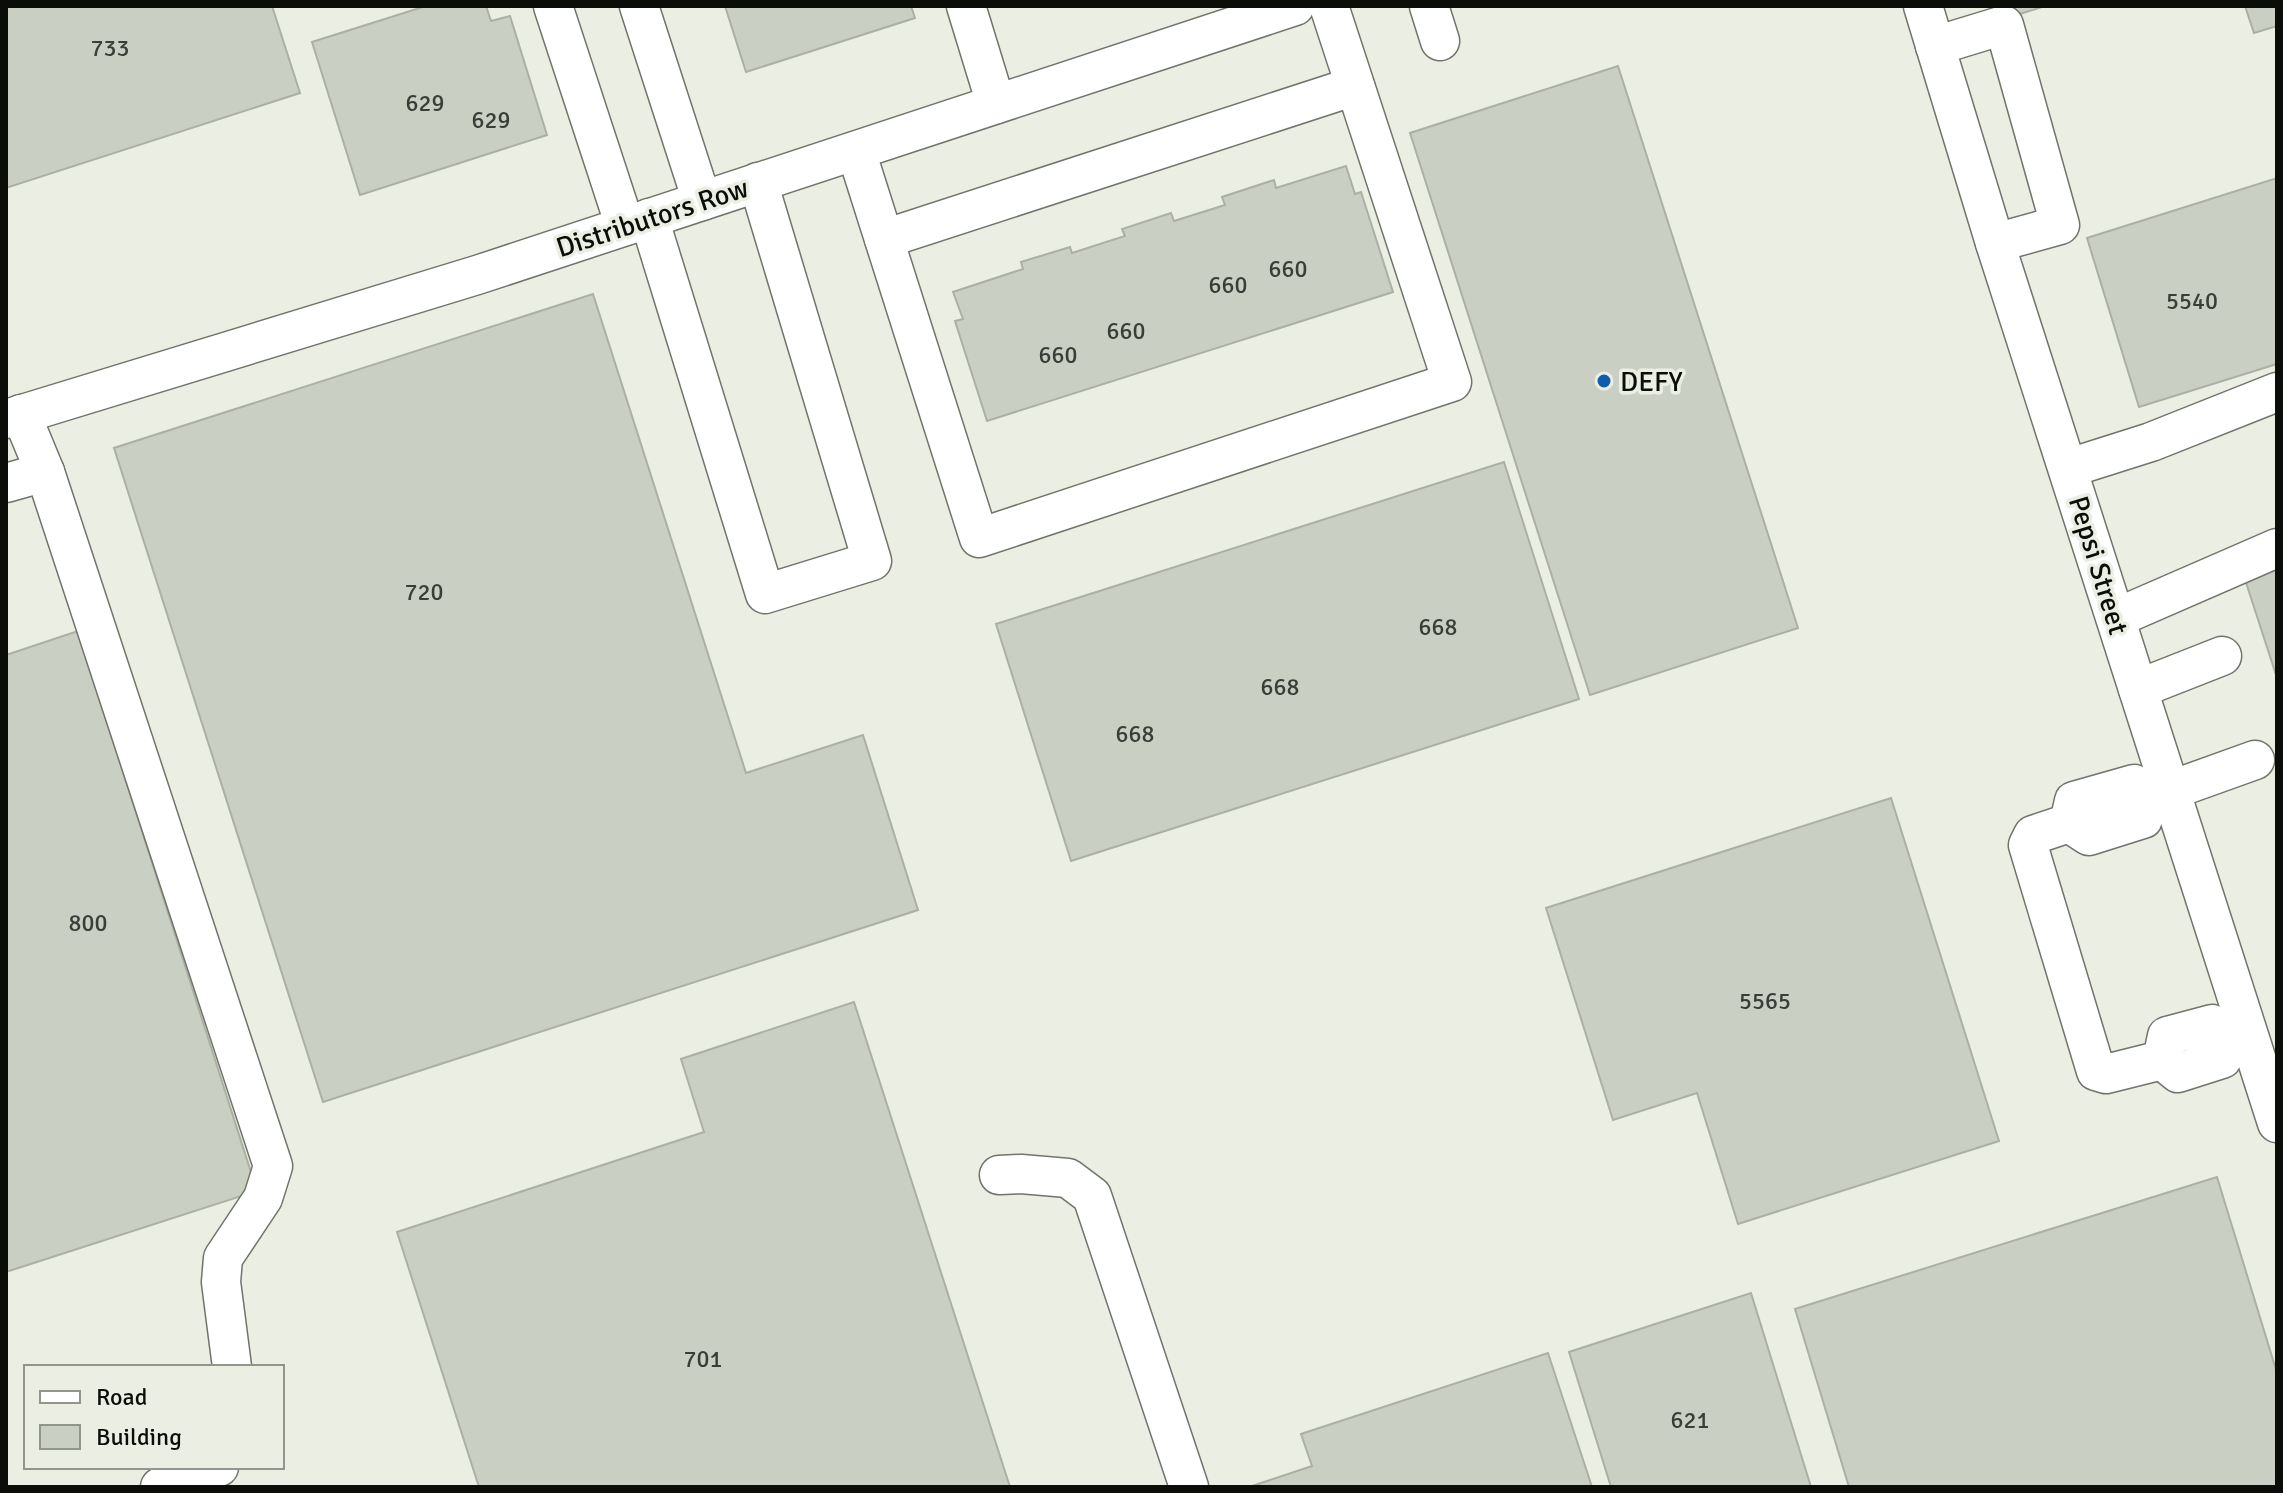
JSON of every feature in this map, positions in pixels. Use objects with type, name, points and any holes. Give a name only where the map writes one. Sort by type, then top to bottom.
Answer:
[{"type":"street","points":[[553,6],[637,222],[765,594],[872,561],[758,182]]},
{"type":"street","points":[[639,6],[702,201]]},
{"type":"street","points":[[966,6],[996,104]]},
{"type":"street","name":"Distributors Row","points":[[13,416],[477,275],[856,151],[996,104],[1234,16],[1295,6]]},
{"type":"street","points":[[856,151],[979,538],[1452,382],[1329,6]]},
{"type":"street","name":"Pepsi Street","points":[[1923,6],[1995,243],[2138,689],[2159,794],[2236,1034],[2277,1123]]},
{"type":"street","points":[[1935,46],[2004,25],[2060,225],[1995,243]]},
{"type":"street","points":[[884,239],[1355,86]]},
{"type":"street","points":[[2069,468],[2151,442],[2277,392]]},
{"type":"street","points":[[13,416],[45,472],[273,1166],[263,1198],[223,1258],[221,1282],[232,1365]]},
{"type":"street","points":[[6,483],[45,472]]},
{"type":"street","points":[[2116,618],[2277,548]]},
{"type":"street","points":[[2138,689],[2222,656]]},
{"type":"street","points":[[2236,1034],[2222,1059],[2178,1073],[2162,1060],[2106,1074],[2096,1071],[2028,845],[2033,835],[2069,823],[2089,836],[2143,819],[2159,794],[2255,760]]},
{"type":"street","points":[[999,1175],[1068,1178],[1092,1196],[1189,1487]]},
{"type":"street","points":[[160,1487],[213,1469]]},
{"type":"building","points":[[6,6],[272,6],[300,93],[6,188]]},
{"type":"building","points":[[426,6],[486,6],[491,21],[510,16],[547,135],[360,195],[312,42]]},
{"type":"building","points":[[725,6],[911,6],[915,18],[746,72]]},
{"type":"building","points":[[2011,6],[2045,6],[2014,16]]},
{"type":"building","points":[[2245,6],[2277,6],[2277,26],[2254,33]]},
{"type":"building","name":"DEFY","points":[[1618,66],[1798,628],[1590,695],[1410,133]]},
{"type":"building","points":[[1346,166],[1355,194],[1361,192],[1393,292],[987,421],[955,321],[963,319],[953,292],[1023,269],[1021,262],[1070,247],[1072,253],[1125,236],[1122,229],[1171,213],[1174,221],[1225,205],[1222,197],[1274,180],[1276,188]]},
{"type":"building","points":[[2277,178],[2277,364],[2139,407],[2087,238]]},
{"type":"building","points":[[593,294],[746,773],[863,735],[918,910],[323,1102],[114,448]]},
{"type":"building","points":[[1504,462],[1579,699],[1071,861],[996,624]]},
{"type":"building","points":[[2277,552],[2277,678],[2240,564]]},
{"type":"building","points":[[78,631],[257,1191],[6,1272],[6,655]]},
{"type":"building","points":[[1891,798],[1999,1141],[1738,1224],[1697,1093],[1613,1120],[1546,908]]},
{"type":"building","points":[[854,1002],[1010,1487],[479,1487],[397,1232],[704,1132],[681,1059]]},
{"type":"building","points":[[2217,1177],[2277,1373],[2277,1487],[1849,1487],[1795,1309]]},
{"type":"building","points":[[1751,1293],[1811,1487],[1611,1487],[1569,1352]]},
{"type":"building","points":[[1548,1353],[1592,1487],[1249,1487],[1312,1466],[1301,1434]]},
{"type":"place","name":"DEFY","points":[[1604,381]]}]
